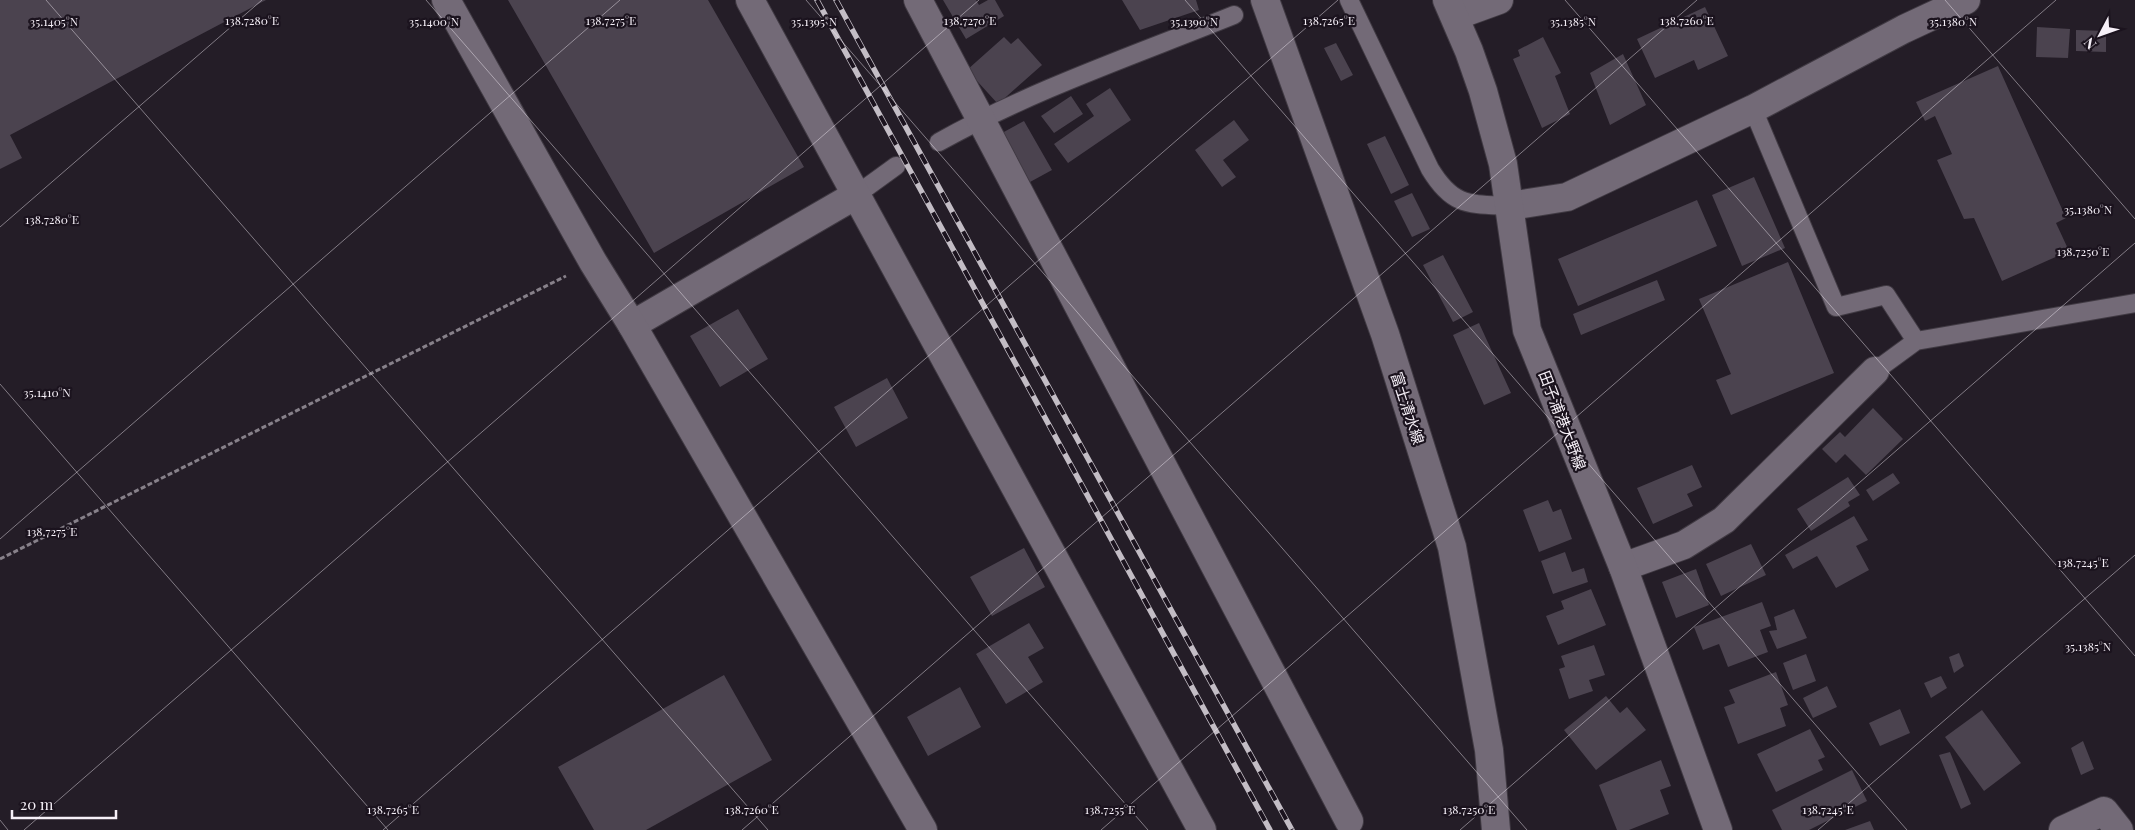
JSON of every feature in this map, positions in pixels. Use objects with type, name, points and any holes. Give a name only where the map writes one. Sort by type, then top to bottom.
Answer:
[{"type":"street","points":[[446,0],[593,262],[632,325],[923,830]]},
{"type":"street","points":[[750,0],[1202,830]]},
{"type":"street","points":[[918,0],[1349,821]]},
{"type":"street","name":"富士清水線","points":[[1265,0],[1384,334],[1452,548],[1490,750],[1496,830]]},
{"type":"street","points":[[1451,8],[1500,0]]},
{"type":"street","points":[[1510,206],[1567,197],[1753,109],[1904,29],[1966,0]]},
{"type":"street","name":"田子浦港大野線","points":[[1451,8],[1484,91],[1503,164],[1527,330],[1623,567],[1718,830]]},
{"type":"street","points":[[632,325],[856,195]]},
{"type":"street","points":[[1623,567],[1684,545],[1724,520],[1875,371]]},
{"type":"street","points":[[2063,830],[2104,811],[2119,830]]},
{"type":"lane","points":[[1349,0],[1430,169],[1442,187],[1455,199],[1470,203],[1510,206]]},
{"type":"lane","points":[[939,142],[981,119],[1234,15]]},
{"type":"lane","points":[[1753,109],[1836,307],[1886,295],[1916,341]]},
{"type":"lane","points":[[856,195],[896,166]]},
{"type":"lane","points":[[1875,371],[1916,341],[2135,303]]},
{"type":"path","points":[[0,559],[593,262]]},
{"type":"building","points":[[0,0],[266,0],[10,135],[22,158],[0,169]]},
{"type":"building","points":[[508,0],[708,0],[804,167],[654,253]]},
{"type":"building","points":[[943,0],[976,0],[979,5],[988,0],[995,0],[1004,16],[966,39]]},
{"type":"building","points":[[1122,0],[1196,0],[1199,10],[1140,30]]},
{"type":"building","points":[[1705,7],[1728,56],[1698,70],[1694,60],[1655,78],[1637,39]]},
{"type":"building","points":[[2037,27],[2070,29],[2068,58],[2036,57]]},
{"type":"building","points":[[2076,30],[2106,31],[2106,52],[2076,51]]},
{"type":"building","points":[[1004,37],[1011,44],[1018,38],[1042,65],[998,104],[967,70]]},
{"type":"building","points":[[1543,37],[1561,73],[1555,76],[1570,114],[1542,128],[1513,59],[1520,56],[1518,50]]},
{"type":"building","points":[[1336,43],[1353,75],[1341,81],[1324,48]]},
{"type":"building","points":[[1623,54],[1646,105],[1610,125],[1590,73]]},
{"type":"building","points":[[1998,66],[2066,218],[2056,223],[2069,251],[2002,281],[1974,218],[1964,219],[1937,160],[1952,154],[1935,116],[1925,121],[1916,102]]},
{"type":"building","points":[[1110,88],[1131,120],[1068,163],[1054,144],[1094,116],[1086,104]]},
{"type":"building","points":[[1071,96],[1083,114],[1054,133],[1041,116]]},
{"type":"building","points":[[1234,120],[1249,140],[1223,160],[1236,177],[1222,187],[1195,150]]},
{"type":"building","points":[[1024,121],[1052,170],[1030,182],[1002,133]]},
{"type":"building","points":[[1385,136],[1409,185],[1391,194],[1367,144]]},
{"type":"building","points":[[1754,177],[1785,248],[1742,266],[1712,195]]},
{"type":"building","points":[[1412,193],[1430,229],[1412,237],[1394,201]]},
{"type":"building","points":[[1697,200],[1717,246],[1578,306],[1558,259]]},
{"type":"building","points":[[1443,255],[1473,312],[1453,322],[1423,265]]},
{"type":"building","points":[[1788,262],[1834,373],[1731,415],[1716,380],[1731,374],[1699,299]]},
{"type":"building","points":[[1657,280],[1665,300],[1581,335],[1573,314]]},
{"type":"building","points":[[738,309],[768,359],[720,387],[690,336]]},
{"type":"building","points":[[1479,323],[1511,393],[1484,405],[1453,335]]},
{"type":"building","points":[[887,378],[908,418],[856,447],[834,407]]},
{"type":"building","points":[[1873,408],[1903,439],[1866,475],[1845,454],[1836,463],[1822,449],[1840,432],[1845,437]]},
{"type":"building","points":[[1692,465],[1702,487],[1687,494],[1693,506],[1653,524],[1637,488]]},
{"type":"building","points":[[1893,473],[1900,483],[1873,501],[1866,490]]},
{"type":"building","points":[[1848,477],[1860,495],[1848,502],[1850,506],[1811,531],[1797,509]]},
{"type":"building","points":[[1548,500],[1553,512],[1561,509],[1572,539],[1539,552],[1523,510]]},
{"type":"building","points":[[1854,516],[1868,540],[1856,546],[1869,570],[1836,588],[1817,556],[1793,569],[1785,555]]},
{"type":"building","points":[[1751,544],[1766,575],[1721,596],[1706,564]]},
{"type":"building","points":[[1024,548],[1045,587],[992,616],[970,577]]},
{"type":"building","points":[[1565,552],[1572,572],[1584,568],[1588,582],[1553,594],[1541,561]]},
{"type":"building","points":[[1696,569],[1709,605],[1676,618],[1662,582]]},
{"type":"building","points":[[1591,589],[1606,625],[1558,645],[1546,616],[1564,609],[1561,601]]},
{"type":"building","points":[[1762,602],[1771,626],[1760,630],[1768,652],[1728,667],[1719,644],[1703,650],[1694,627]]},
{"type":"building","points":[[1794,609],[1807,638],[1777,649],[1769,631],[1777,630],[1774,617]]},
{"type":"building","points":[[1029,623],[1044,648],[1028,657],[1043,682],[1006,704],[976,654]]},
{"type":"building","points":[[1594,645],[1605,675],[1589,680],[1593,691],[1569,699],[1559,669],[1565,667],[1561,656]]},
{"type":"building","points":[[1959,653],[1964,666],[1954,673],[1949,657]]},
{"type":"building","points":[[1806,654],[1816,681],[1793,690],[1783,663]]},
{"type":"building","points":[[1776,672],[1788,705],[1780,708],[1786,726],[1738,744],[1724,707],[1735,703],[1729,690]]},
{"type":"building","points":[[724,675],[772,760],[646,830],[594,830],[558,767]]},
{"type":"building","points":[[1941,676],[1947,688],[1931,698],[1924,683]]},
{"type":"building","points":[[1827,686],[1837,707],[1813,718],[1803,698]]},
{"type":"building","points":[[960,687],[981,727],[928,756],[907,717]]},
{"type":"building","points":[[1606,696],[1620,713],[1627,707],[1646,730],[1596,770],[1564,730]]},
{"type":"building","points":[[1900,709],[1910,733],[1880,746],[1869,723]]},
{"type":"building","points":[[1982,710],[2021,763],[1984,791],[1945,737]]},
{"type":"building","points":[[1810,729],[1825,757],[1818,760],[1823,770],[1776,792],[1757,754]]},
{"type":"building","points":[[2083,741],[2094,769],[2081,775],[2071,748]]},
{"type":"building","points":[[1950,752],[1971,804],[1961,809],[1939,755]]},
{"type":"building","points":[[1661,760],[1671,786],[1660,790],[1669,814],[1629,830],[1617,830],[1599,785]]},
{"type":"building","points":[[1852,770],[1867,801],[1809,830],[1782,830],[1772,810]]},
{"type":"building","points":[[1870,821],[1874,830],[1845,830]]},
{"type":"railway","points":[[817,0],[1270,830]]},
{"type":"railway","points":[[836,0],[1292,830]]}]
